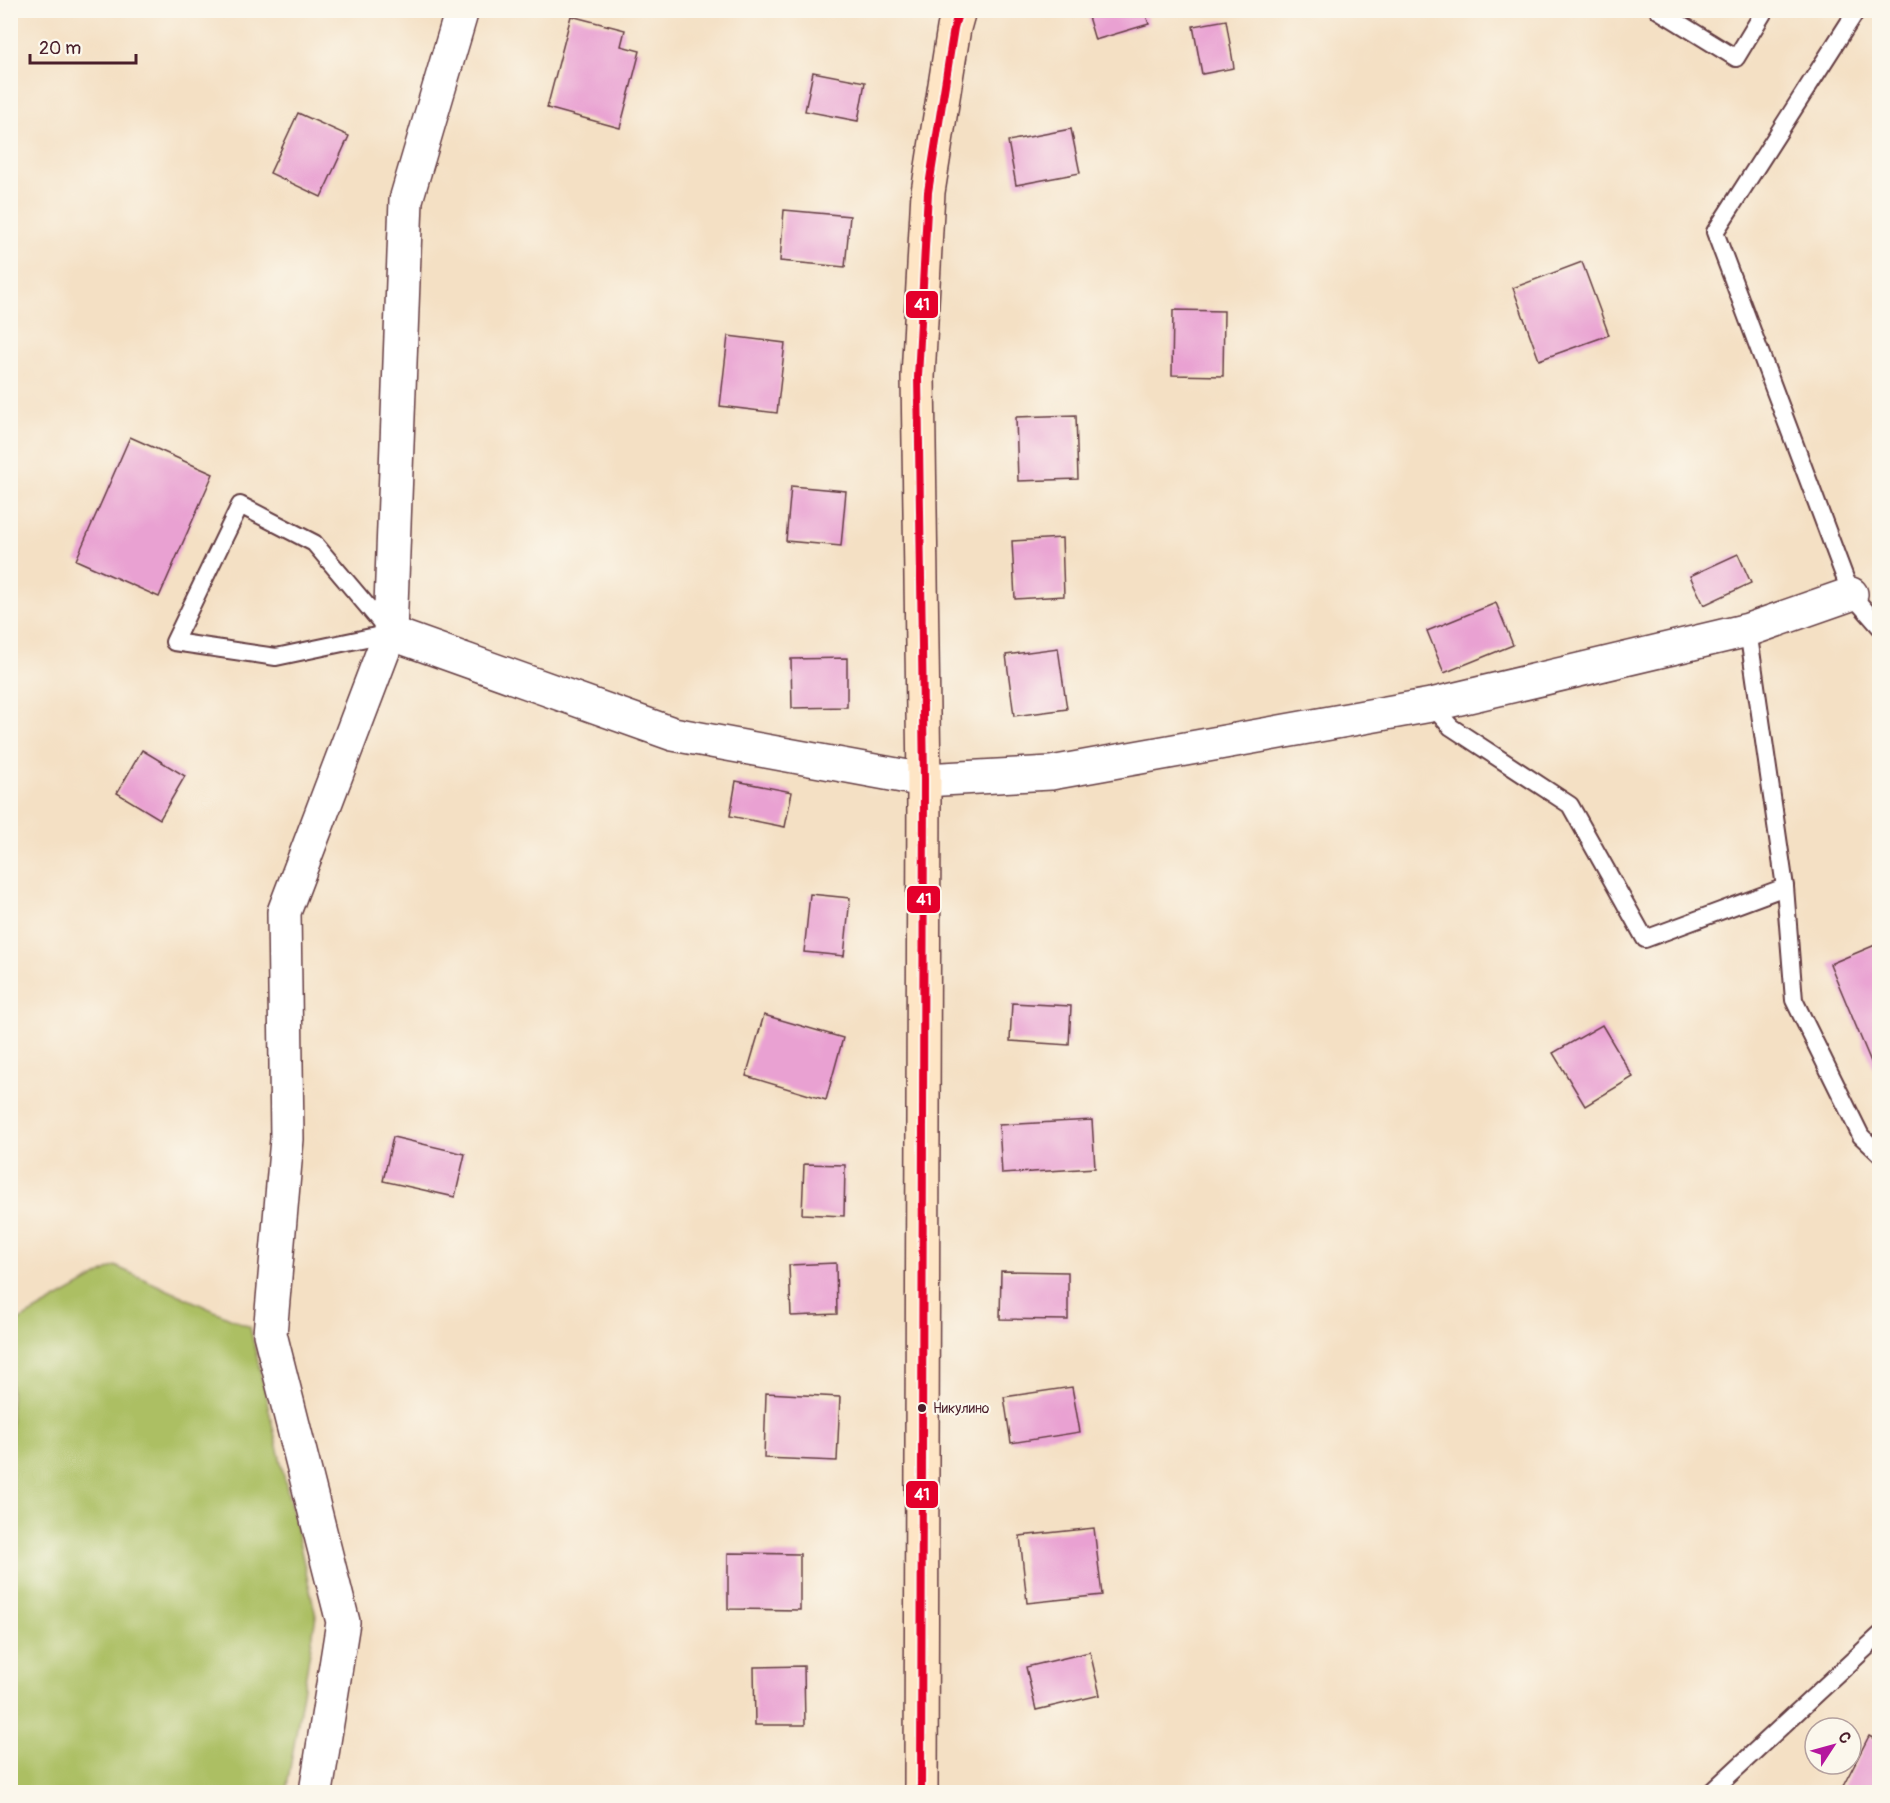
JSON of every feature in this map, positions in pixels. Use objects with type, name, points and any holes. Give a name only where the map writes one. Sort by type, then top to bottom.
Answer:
[{"type":"main road","points":[[921,1792],[924,780],[918,376],[928,192],[954,28],[959,10]]},
{"type":"street","points":[[316,1792],[343,1622],[270,1334],[287,1139],[284,912],[390,633],[406,200],[462,10]]},
{"type":"street","points":[[390,633],[673,734],[924,780],[1051,773],[1431,705],[1748,630],[1851,594]]},
{"type":"lane","points":[[1658,10],[1736,58],[1766,10]]},
{"type":"lane","points":[[1857,10],[1715,232],[1851,594],[1880,627]]},
{"type":"lane","points":[[240,505],[314,543],[390,633],[276,657],[174,642],[240,505]]},
{"type":"lane","points":[[1748,630],[1785,887],[1794,1000],[1861,1136],[1880,1154]]},
{"type":"lane","points":[[1431,705],[1451,727],[1570,805],[1645,939],[1785,887]]},
{"type":"lane","points":[[1711,1792],[1880,1635]]},
{"type":"green space","points":[[115,1266],[250,1327],[316,1616],[286,1792],[11,1792],[11,1325]]},
{"type":"building","points":[[1086,10],[1144,10],[1149,24],[1095,40]]},
{"type":"building","points":[[571,16],[625,30],[621,46],[640,51],[620,128],[547,108]]},
{"type":"building","points":[[1226,20],[1234,68],[1202,74],[1193,26]]},
{"type":"building","points":[[813,72],[865,82],[858,121],[805,111]]},
{"type":"building","points":[[298,113],[349,136],[321,197],[270,173]]},
{"type":"building","points":[[1071,129],[1080,173],[1016,185],[1008,141]]},
{"type":"building","points":[[784,210],[850,216],[845,267],[780,261]]},
{"type":"building","points":[[1582,262],[1609,335],[1539,360],[1513,288]]},
{"type":"building","points":[[1173,310],[1224,311],[1223,376],[1172,375]]},
{"type":"building","points":[[728,336],[785,343],[777,413],[720,406]]},
{"type":"building","points":[[1076,415],[1078,479],[1018,481],[1016,417]]},
{"type":"building","points":[[130,437],[213,474],[159,597],[76,560]]},
{"type":"building","points":[[791,486],[846,491],[841,546],[786,541]]},
{"type":"building","points":[[1062,538],[1064,596],[1015,599],[1012,541]]},
{"type":"building","points":[[1738,554],[1751,583],[1704,605],[1690,576]]},
{"type":"building","points":[[1496,603],[1513,645],[1444,673],[1427,631]]},
{"type":"building","points":[[1058,648],[1067,709],[1014,716],[1006,655]]},
{"type":"building","points":[[847,658],[847,707],[792,708],[791,659]]},
{"type":"building","points":[[142,750],[185,776],[160,819],[117,793]]},
{"type":"building","points":[[736,781],[792,792],[785,827],[730,816]]},
{"type":"building","points":[[810,894],[850,898],[844,956],[804,952]]},
{"type":"building","points":[[1880,943],[1880,1081],[1879,1081],[1830,964]]},
{"type":"building","points":[[1012,1003],[1071,1006],[1069,1045],[1010,1041]]},
{"type":"building","points":[[764,1015],[843,1038],[826,1100],[746,1076]]},
{"type":"building","points":[[1602,1025],[1633,1077],[1585,1106],[1553,1053]]},
{"type":"building","points":[[1092,1120],[1095,1168],[1002,1174],[999,1125]]},
{"type":"building","points":[[393,1137],[465,1154],[455,1197],[383,1181]]},
{"type":"building","points":[[804,1164],[845,1165],[844,1216],[802,1214]]},
{"type":"building","points":[[836,1263],[837,1314],[791,1316],[789,1265]]},
{"type":"building","points":[[1001,1271],[1068,1272],[1068,1320],[1000,1319]]},
{"type":"building","points":[[1072,1387],[1080,1432],[1011,1443],[1004,1397]]},
{"type":"building","points":[[766,1393],[840,1397],[837,1461],[764,1458]]},
{"type":"building","points":[[1094,1528],[1102,1595],[1027,1603],[1020,1536]]},
{"type":"building","points":[[728,1553],[800,1554],[800,1610],[728,1609]]},
{"type":"building","points":[[1090,1652],[1100,1695],[1036,1710],[1026,1667]]},
{"type":"building","points":[[804,1666],[805,1725],[755,1725],[754,1667]]},
{"type":"building","points":[[1869,1736],[1880,1742],[1880,1792],[1840,1792],[1848,1776],[1863,1776],[1863,1748]]},
{"type":"transit line","name":"41","points":[[921,1792],[924,780],[918,377],[928,192],[954,28],[959,10]]},
{"type":"place","name":"Никулино","points":[[922,1408]]}]
